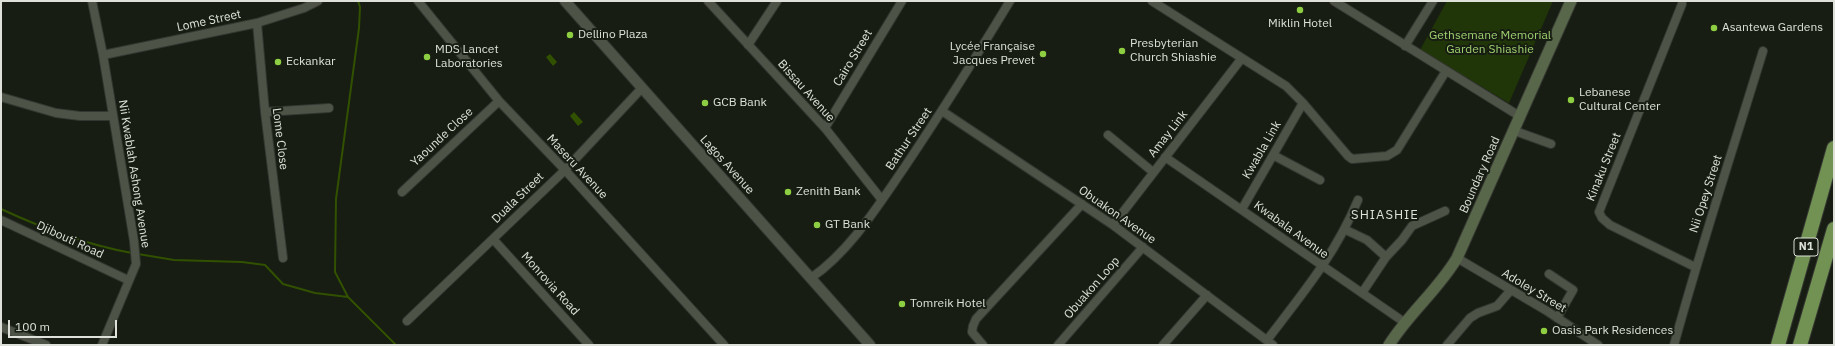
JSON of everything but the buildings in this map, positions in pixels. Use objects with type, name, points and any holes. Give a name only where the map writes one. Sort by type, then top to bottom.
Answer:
[{"type":"highway","name":"N1","points":[[1778,345],[1834,148]]},
{"type":"highway","name":"N1","points":[[1800,345],[1834,229]]},
{"type":"main road","name":"Boundary Road","points":[[1389,345],[1404,322],[1442,281],[1457,258],[1515,131],[1571,1]]},
{"type":"street","name":"Nii Kwablah Ashong Avenue","points":[[92,1],[103,55],[134,241],[136,264],[102,345]]},
{"type":"street","name":"Lome Street","points":[[103,55],[257,23],[318,1]]},
{"type":"street","name":"Maseru Avenue","points":[[418,1],[499,100],[565,170],[724,345]]},
{"type":"street","name":"Lagos Avenue","points":[[566,1],[870,345]]},
{"type":"street","name":"Bissau Avenue","points":[[708,1],[825,128],[882,200]]},
{"type":"street","points":[[748,45],[777,1]]},
{"type":"street","name":"Cairo Street","points":[[825,128],[902,1]]},
{"type":"street","name":"Bathur Street","points":[[811,278],[826,268],[855,236],[882,200],[942,111],[1010,1]]},
{"type":"street","points":[[1152,1],[1286,86],[1303,103],[1348,156],[1352,158],[1387,156],[1397,150],[1446,71]]},
{"type":"street","points":[[1334,1],[1404,46],[1521,117]]},
{"type":"street","points":[[1404,46],[1433,1]]},
{"type":"street","name":"Kinaku Street","points":[[1682,4],[1600,212],[1602,218],[1610,225],[1695,267]]},
{"type":"street","name":"Lome Close","points":[[257,23],[264,112],[283,258]]},
{"type":"street","name":"Nii Opey Street","points":[[1674,345],[1695,267],[1719,197],[1763,51]]},
{"type":"street","name":"Amay Link","points":[[1113,225],[1242,58]]},
{"type":"street","name":"Duala Street","points":[[407,321],[565,170],[642,88]]},
{"type":"street","points":[[1,96],[56,112],[80,116],[112,116]]},
{"type":"street","name":"Yaounde Close","points":[[402,192],[499,100]]},
{"type":"street","name":"Kwabla Link","points":[[1242,209],[1303,103]]},
{"type":"street","points":[[264,112],[329,108]]},
{"type":"street","name":"Obuakon Avenue","points":[[942,111],[1113,225],[1270,342]]},
{"type":"street","points":[[1515,131],[1551,144]]},
{"type":"street","points":[[1108,135],[1153,172]]},
{"type":"street","points":[[1273,156],[1320,180]]},
{"type":"street","name":"Kwabala Avenue","points":[[1165,157],[1404,322]]},
{"type":"street","points":[[1270,342],[1323,267],[1346,230],[1358,200]]},
{"type":"street","points":[[983,345],[972,332],[976,319],[1082,204]]},
{"type":"street","points":[[1362,293],[1386,257],[1402,240],[1412,226],[1445,211]]},
{"type":"street","name":"Djibouti Road","points":[[1,220],[128,280]]},
{"type":"street","points":[[1346,230],[1367,240],[1386,257]]},
{"type":"street","name":"Monrovia Road","points":[[493,239],[589,345]]},
{"type":"street","name":"Obuakon Loop","points":[[1058,345],[1143,247]]},
{"type":"street","name":"Adoley Street","points":[[1457,258],[1557,318],[1598,345]]},
{"type":"street","points":[[1549,274],[1574,290],[1557,318]]},
{"type":"street","points":[[1447,345],[1470,318],[1478,313],[1497,306],[1511,290]]},
{"type":"street","points":[[1163,345],[1207,294]]},
{"type":"street","points":[[1,327],[46,345]]},
{"type":"green space","name":"Gethsemane Memorial Garden Shiashie","points":[[1447,1],[1553,1],[1509,103],[1420,50]]},
{"type":"shaded area","points":[[550,54],[557,62],[553,66],[546,57]]},
{"type":"shaded area","points":[[574,112],[583,122],[578,126],[570,116]]},
{"type":"waterway","points":[[348,297],[335,272],[336,199],[359,28],[360,7],[358,1]]},
{"type":"waterway","points":[[1,209],[32,223],[82,241],[132,253]]},
{"type":"waterway","points":[[138,254],[174,260],[242,262],[265,265],[283,284],[315,293],[348,297],[396,345]]},
{"type":"place","name":"Miklin Hotel","points":[[1300,10]]},
{"type":"place","name":"Asantewa Gardens","points":[[1714,28]]},
{"type":"place","name":"Dellino Plaza","points":[[570,35]]},
{"type":"place","name":"Presbyterian Church Shiashie","points":[[1122,51]]},
{"type":"place","name":"Lycée Française Jacques Prevet","points":[[1043,54]]},
{"type":"place","name":"MDS Lancet Laboratories","points":[[427,57]]},
{"type":"place","name":"Eckankar","points":[[278,62]]},
{"type":"place","name":"Lebanese Cultural Center","points":[[1571,100]]},
{"type":"place","name":"GCB Bank","points":[[705,103]]},
{"type":"place","name":"Zenith Bank","points":[[788,192]]},
{"type":"place","name":"GT Bank","points":[[817,225]]},
{"type":"place","name":"Tomreik Hotel","points":[[902,304]]},
{"type":"place","name":"Oasis Park Residences","points":[[1544,331]]},
{"type":"district","name":"SHIASHIE","points":[[1385,215]]}]
